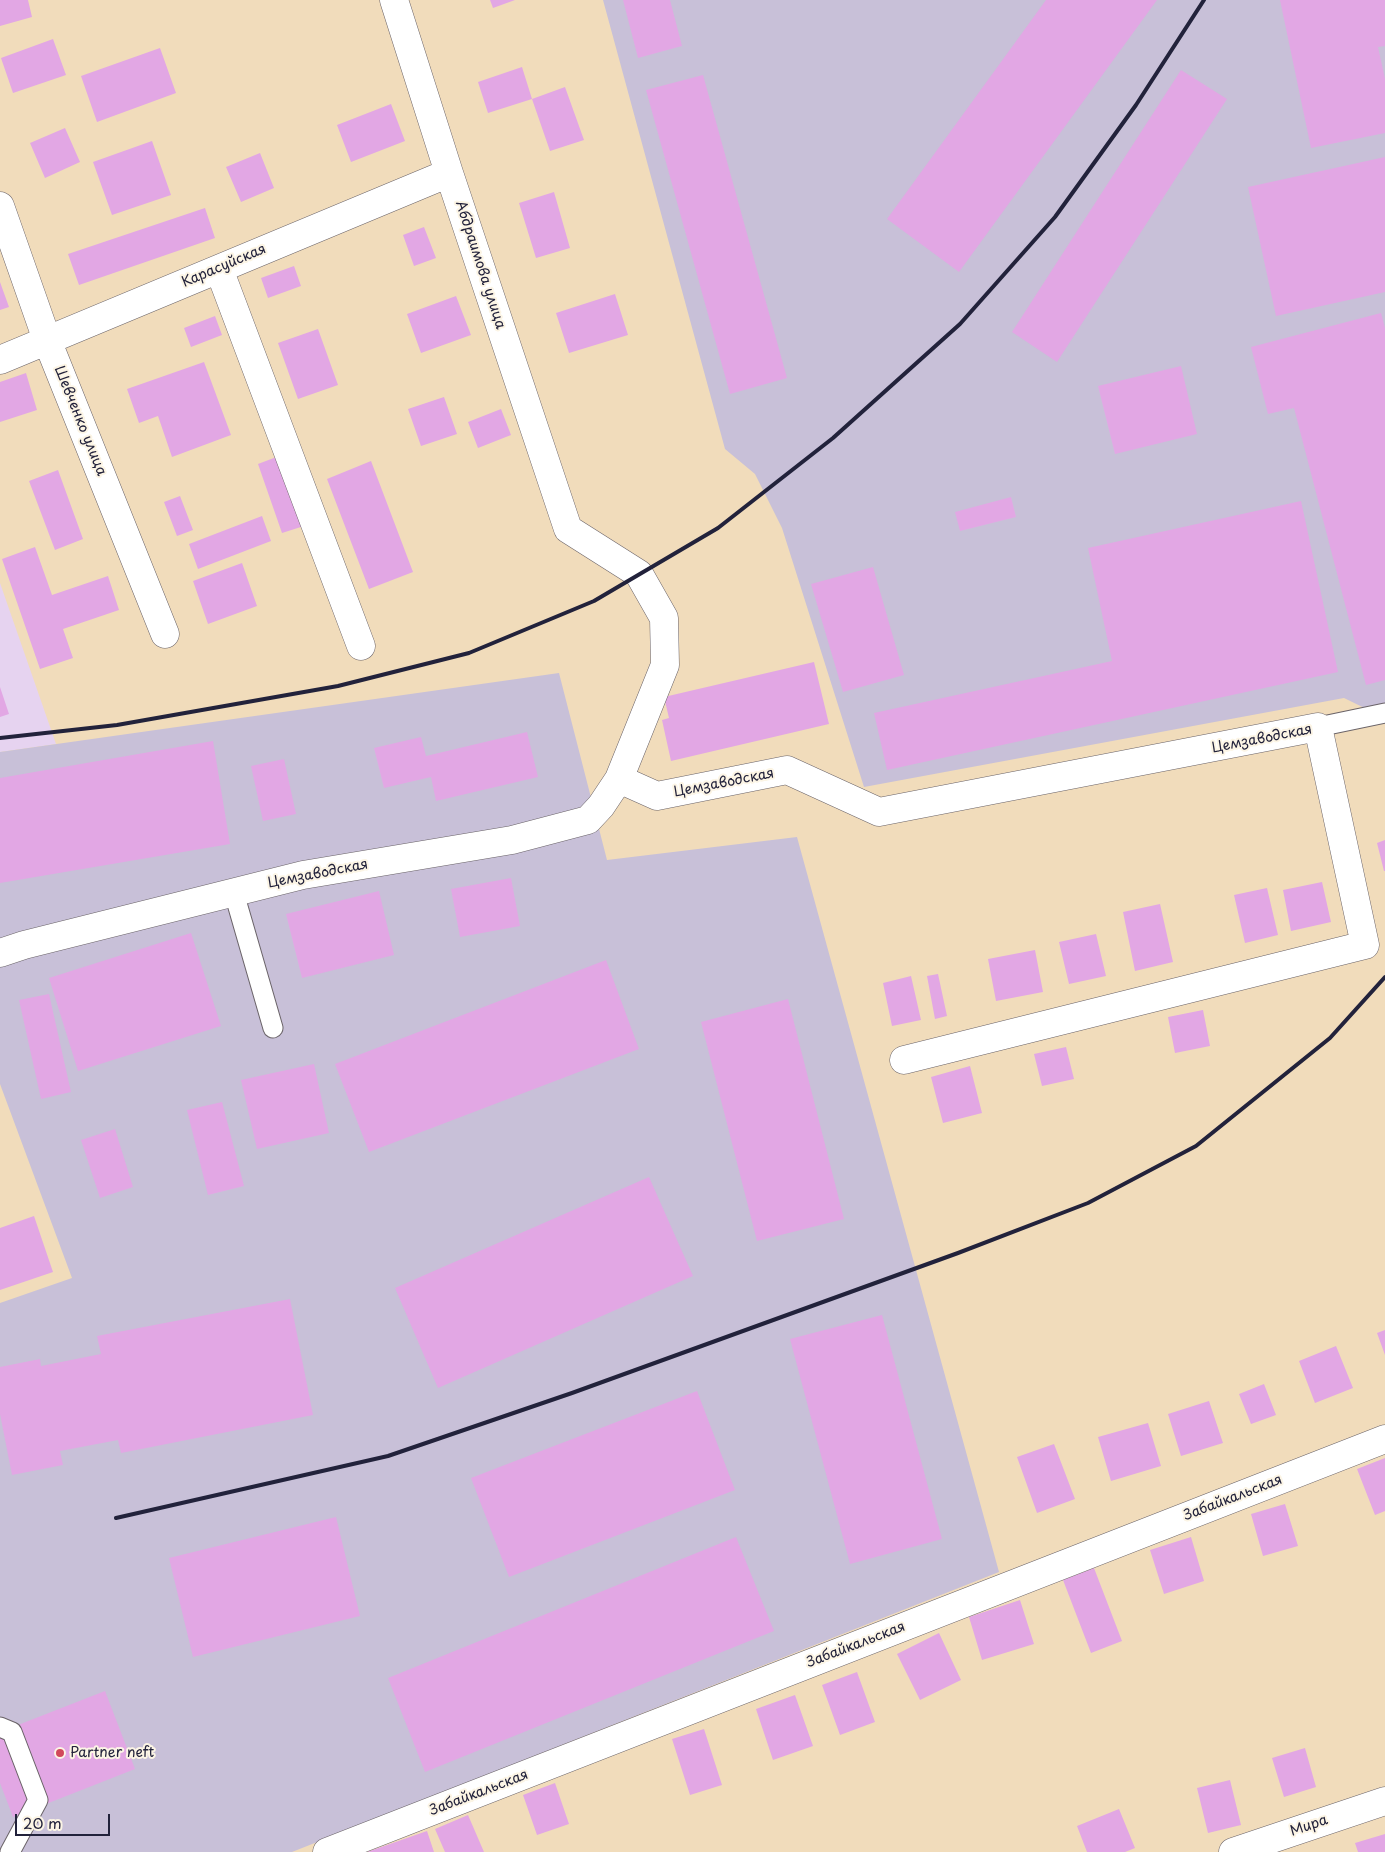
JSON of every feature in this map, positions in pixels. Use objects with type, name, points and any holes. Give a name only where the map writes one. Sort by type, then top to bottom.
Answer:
[{"type":"street","name":"Абдраимова улица","points":[[394,0],[449,173],[568,529],[639,574],[664,618]]},
{"type":"street","name":"Карасуйская","points":[[0,360],[449,173]]},
{"type":"street","name":"Шевченко улица","points":[[0,206],[47,340],[165,634]]},
{"type":"street","points":[[219,269],[361,646]]},
{"type":"street","name":"Цемзаводская","points":[[0,953],[303,875],[512,840],[588,820],[601,806],[619,779],[665,665],[664,618]]},
{"type":"street","name":"Цемзаводская","points":[[619,779],[657,796],[787,770],[879,812],[1318,728],[1365,945],[904,1060]]},
{"type":"street","name":"Забайкальская","points":[[327,1852],[1385,1439]]},
{"type":"street","name":"Мира","points":[[1233,1852],[1385,1801]]},
{"type":"lane","points":[[1318,728],[1385,713]]},
{"type":"lane","points":[[234,893],[272,1028]]},
{"type":"lane","points":[[0,1727],[12,1732],[38,1800],[10,1852]]},
{"type":"shaded area","points":[[603,0],[1385,0],[1385,718],[1344,698],[864,787],[782,528],[755,474],[725,449]]},
{"type":"shaded area","points":[[0,583],[56,744],[0,752]]},
{"type":"shaded area","points":[[559,673],[607,860],[797,837],[999,1572],[292,1852],[0,1852],[0,1303],[72,1278],[0,1084],[0,752]]},
{"type":"building","points":[[0,0],[28,0],[32,17],[0,26]]},
{"type":"building","points":[[490,0],[515,0],[493,8]]},
{"type":"building","points":[[623,0],[670,0],[682,46],[638,58]]},
{"type":"building","points":[[1046,0],[1157,0],[959,272],[887,219]]},
{"type":"building","points":[[1280,0],[1385,0],[1385,46],[1378,47],[1385,79],[1385,133],[1311,148]]},
{"type":"building","points":[[53,39],[66,75],[13,93],[1,58]]},
{"type":"building","points":[[160,48],[176,93],[97,122],[81,76]]},
{"type":"building","points":[[522,67],[532,99],[488,113],[478,82]]},
{"type":"building","points":[[1181,70],[1227,99],[1057,362],[1012,332]]},
{"type":"building","points":[[703,75],[787,378],[730,394],[646,90]]},
{"type":"building","points":[[565,87],[584,140],[550,151],[532,99]]},
{"type":"building","points":[[391,104],[405,141],[351,162],[337,125]]},
{"type":"building","points":[[65,128],[80,162],[45,178],[30,143]]},
{"type":"building","points":[[152,141],[171,195],[112,215],[93,162]]},
{"type":"building","points":[[260,153],[274,188],[241,202],[226,167]]},
{"type":"building","points":[[1385,157],[1385,292],[1276,316],[1248,187]]},
{"type":"building","points":[[554,192],[570,248],[536,258],[519,203]]},
{"type":"building","points":[[205,208],[215,238],[79,285],[68,254]]},
{"type":"building","points":[[424,227],[436,258],[414,266],[403,235]]},
{"type":"building","points":[[294,266],[301,286],[268,298],[261,278]]},
{"type":"building","points":[[0,282],[9,307],[0,310]]},
{"type":"building","points":[[615,294],[628,335],[569,353],[556,313]]},
{"type":"building","points":[[456,296],[471,335],[421,353],[407,314]]},
{"type":"building","points":[[1381,313],[1385,328],[1385,680],[1366,685],[1294,408],[1268,414],[1251,347]]},
{"type":"building","points":[[215,316],[222,335],[191,347],[184,328]]},
{"type":"building","points":[[318,329],[338,385],[298,399],[278,343]]},
{"type":"building","points":[[204,362],[231,435],[172,457],[158,416],[139,423],[127,389]]},
{"type":"building","points":[[1181,366],[1197,434],[1115,454],[1098,386]]},
{"type":"building","points":[[26,373],[37,410],[0,422],[0,382]]},
{"type":"building","points":[[444,397],[457,434],[421,446],[408,409]]},
{"type":"building","points":[[501,409],[511,435],[478,448],[468,422]]},
{"type":"building","points":[[279,456],[304,526],[282,533],[258,464]]},
{"type":"building","points":[[371,461],[413,572],[369,589],[327,479]]},
{"type":"building","points":[[58,470],[83,539],[55,550],[29,481]]},
{"type":"building","points":[[180,496],[193,530],[177,536],[164,502]]},
{"type":"building","points":[[1011,497],[1016,517],[960,531],[955,512]]},
{"type":"building","points":[[1301,501],[1338,672],[887,770],[874,713],[1112,661],[1088,548]]},
{"type":"building","points":[[262,516],[271,541],[198,569],[189,544]]},
{"type":"building","points":[[35,547],[52,595],[108,576],[119,610],[63,629],[73,658],[40,669],[2,559]]},
{"type":"building","points":[[242,563],[257,606],[208,624],[193,581]]},
{"type":"building","points":[[873,567],[904,675],[843,692],[811,584]]},
{"type":"building","points":[[814,662],[829,724],[671,761],[662,720],[669,718],[664,697]]},
{"type":"building","points":[[0,687],[9,714],[0,717]]},
{"type":"building","points":[[527,732],[538,777],[436,801],[431,777],[384,788],[374,748],[421,737],[426,756]]},
{"type":"building","points":[[213,741],[230,844],[0,883],[0,778]]},
{"type":"building","points":[[284,759],[296,814],[263,821],[251,766]]},
{"type":"building","points":[[1385,840],[1385,871],[1384,871],[1377,843]]},
{"type":"building","points":[[511,878],[520,926],[460,937],[451,889]]},
{"type":"building","points":[[1322,882],[1331,922],[1291,931],[1283,890]]},
{"type":"building","points":[[1267,888],[1278,935],[1245,943],[1234,895]]},
{"type":"building","points":[[379,891],[394,955],[302,978],[286,914]]},
{"type":"building","points":[[1160,904],[1173,962],[1135,971],[1123,912]]},
{"type":"building","points":[[191,933],[221,1026],[78,1071],[49,978]]},
{"type":"building","points":[[1096,934],[1106,976],[1069,984],[1059,942]]},
{"type":"building","points":[[1035,950],[1043,992],[996,1001],[988,959]]},
{"type":"building","points":[[606,960],[639,1049],[369,1152],[335,1064]]},
{"type":"building","points":[[938,974],[947,1016],[935,1019],[927,976]]},
{"type":"building","points":[[911,976],[921,1020],[892,1026],[883,983]]},
{"type":"building","points":[[49,994],[71,1092],[41,1099],[19,1000]]},
{"type":"building","points":[[788,999],[844,1219],[757,1241],[701,1022]]},
{"type":"building","points":[[1203,1010],[1210,1046],[1175,1053],[1168,1017]]},
{"type":"building","points":[[1066,1047],[1074,1079],[1042,1086],[1034,1054]]},
{"type":"building","points":[[314,1064],[329,1133],[257,1149],[241,1080]]},
{"type":"building","points":[[970,1066],[982,1113],[943,1123],[931,1077]]},
{"type":"building","points":[[222,1102],[244,1186],[208,1195],[187,1110]]},
{"type":"building","points":[[115,1129],[133,1187],[100,1198],[81,1140]]},
{"type":"building","points":[[649,1177],[693,1276],[438,1388],[395,1288]]},
{"type":"building","points":[[34,1216],[53,1272],[0,1290],[0,1228]]},
{"type":"building","points":[[290,1299],[313,1415],[121,1453],[118,1440],[60,1451],[63,1465],[12,1475],[0,1414],[0,1367],[40,1359],[41,1366],[101,1354],[97,1336]]},
{"type":"building","points":[[882,1315],[942,1539],[850,1564],[790,1339]]},
{"type":"building","points":[[1385,1330],[1385,1355],[1377,1333]]},
{"type":"building","points":[[1336,1346],[1353,1388],[1315,1403],[1299,1361]]},
{"type":"building","points":[[1264,1384],[1276,1415],[1251,1424],[1239,1394]]},
{"type":"building","points":[[697,1391],[735,1490],[509,1577],[471,1478]]},
{"type":"building","points":[[1209,1401],[1223,1443],[1181,1456],[1168,1414]]},
{"type":"building","points":[[1148,1423],[1161,1466],[1111,1481],[1098,1437]]},
{"type":"building","points":[[1054,1444],[1075,1499],[1037,1513],[1017,1457]]},
{"type":"building","points":[[1385,1458],[1385,1511],[1375,1515],[1357,1469]]},
{"type":"building","points":[[1285,1504],[1298,1546],[1263,1556],[1251,1514]]},
{"type":"building","points":[[336,1517],[360,1616],[193,1657],[169,1558]]},
{"type":"building","points":[[736,1537],[774,1631],[425,1772],[388,1678]]},
{"type":"building","points":[[1191,1537],[1204,1581],[1164,1594],[1150,1550]]},
{"type":"building","points":[[1094,1568],[1122,1641],[1091,1653],[1063,1580]]},
{"type":"building","points":[[1020,1600],[1034,1644],[982,1660],[969,1617]]},
{"type":"building","points":[[939,1633],[961,1680],[920,1700],[897,1654]]},
{"type":"building","points":[[857,1672],[875,1722],[840,1735],[822,1685]]},
{"type":"building","points":[[105,1691],[135,1769],[13,1817],[0,1783],[0,1732]]},
{"type":"building","points":[[795,1695],[813,1746],[773,1760],[756,1709]]},
{"type":"building","points":[[704,1729],[722,1785],[690,1795],[672,1739]]},
{"type":"building","points":[[1305,1748],[1316,1787],[1284,1797],[1272,1758]]},
{"type":"building","points":[[1230,1780],[1241,1825],[1208,1833],[1197,1788]]},
{"type":"building","points":[[555,1783],[569,1824],[537,1835],[523,1795]]},
{"type":"building","points":[[1119,1809],[1135,1848],[1125,1852],[1087,1852],[1077,1826]]},
{"type":"building","points":[[468,1815],[484,1852],[445,1852],[435,1829]]},
{"type":"building","points":[[427,1831],[434,1852],[367,1852]]},
{"type":"building","points":[[1385,1834],[1385,1852],[1358,1852],[1355,1843]]},
{"type":"railway","points":[[0,738],[117,725],[338,686],[469,653],[594,601],[718,528],[833,438],[960,324],[1055,217],[1136,105],[1204,0]]},
{"type":"railway","points":[[116,1518],[388,1456],[572,1393],[958,1253],[1088,1203],[1196,1146],[1330,1038],[1385,977]]},
{"type":"place","name":"Partner neft","points":[[60,1753]]}]
